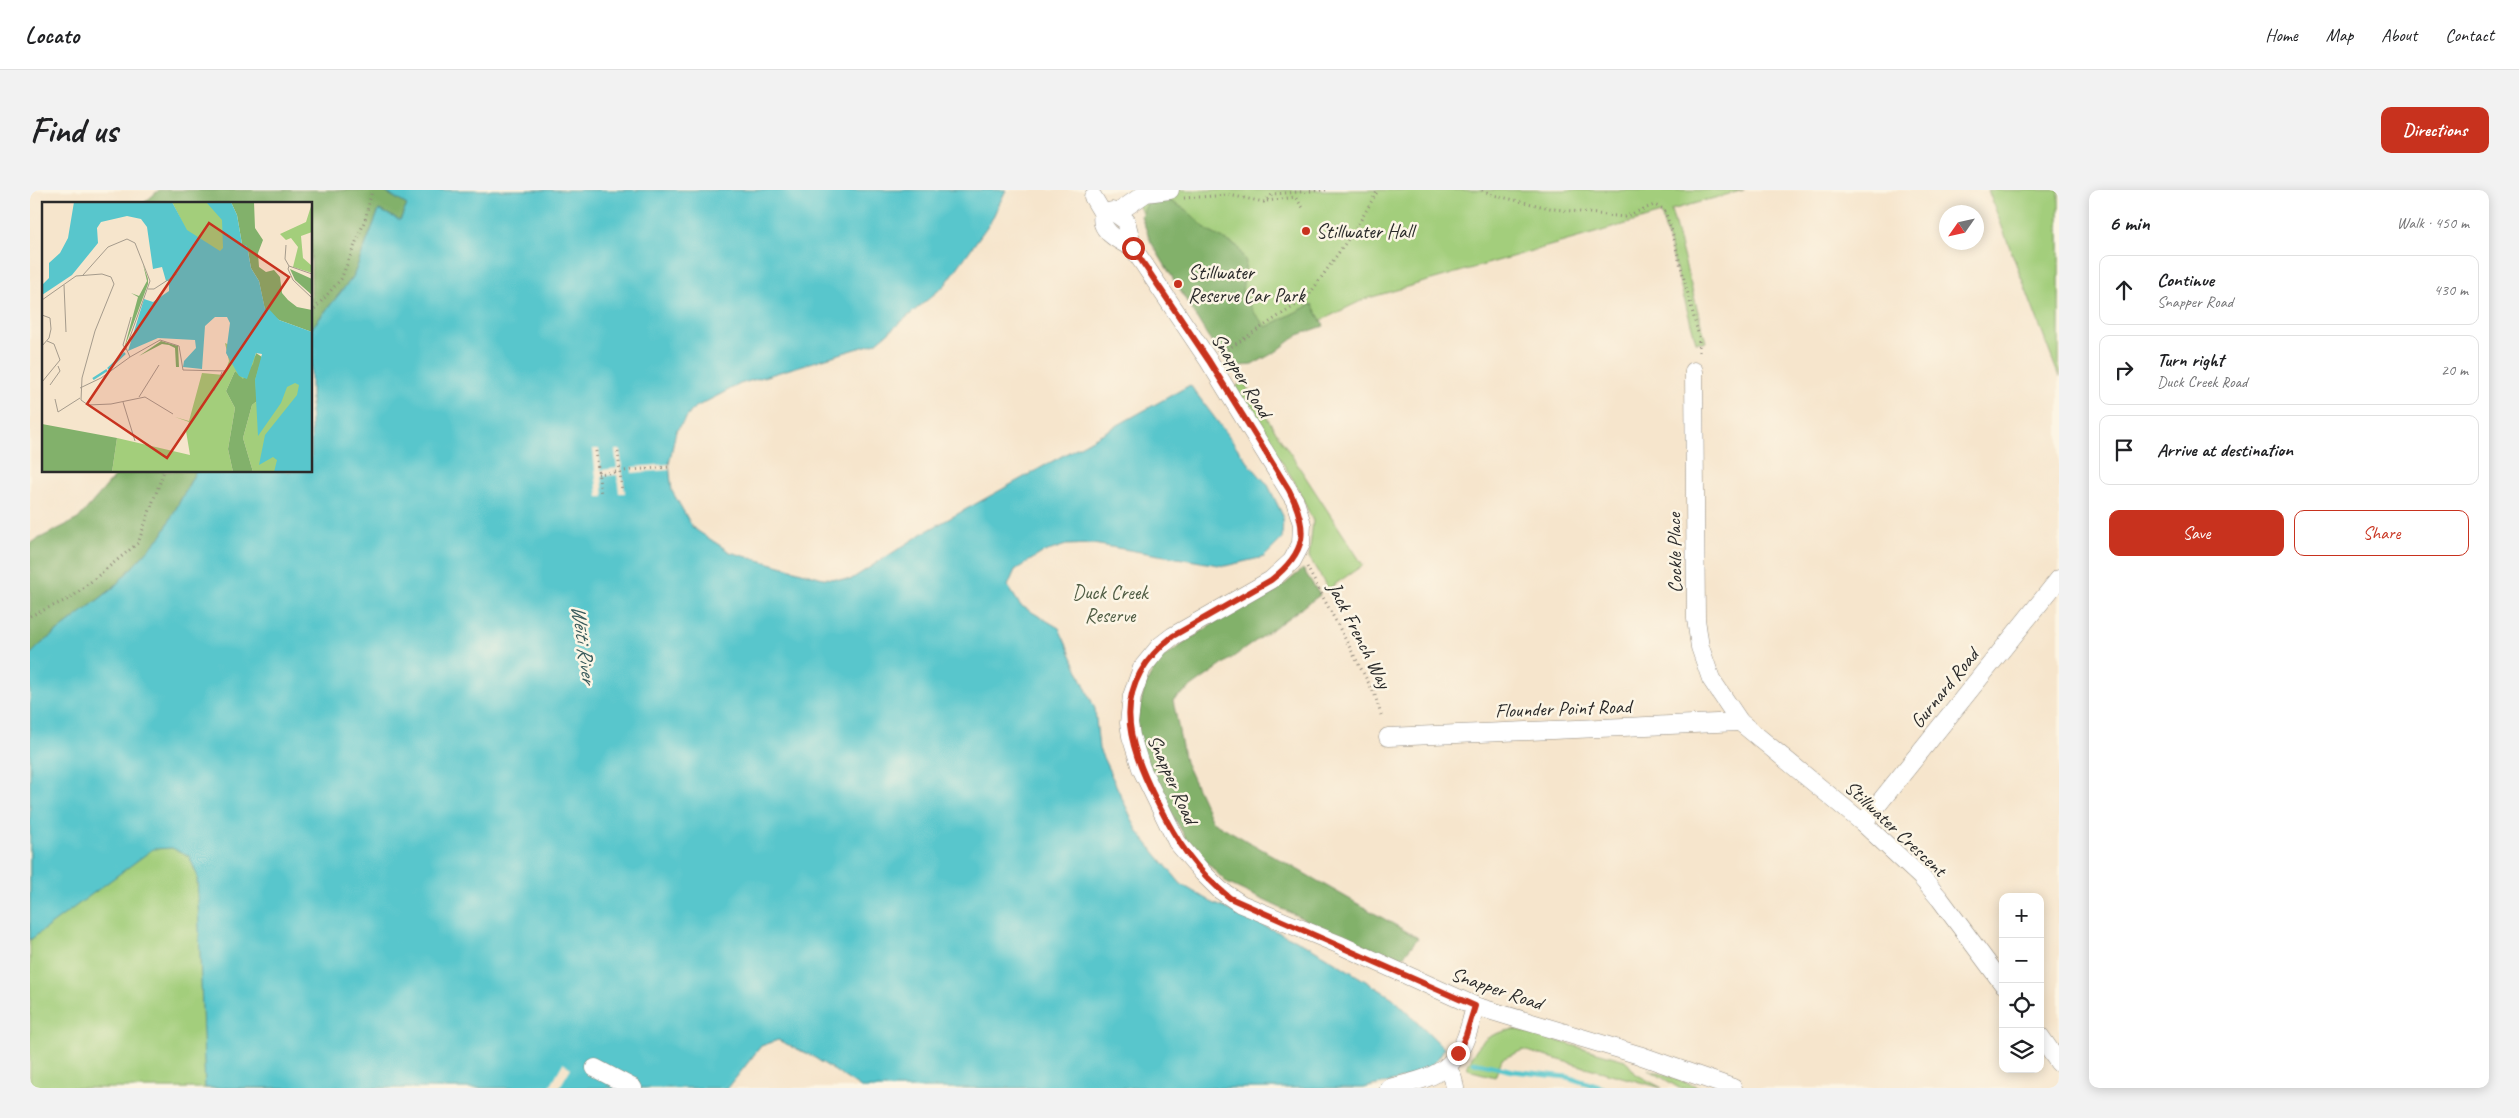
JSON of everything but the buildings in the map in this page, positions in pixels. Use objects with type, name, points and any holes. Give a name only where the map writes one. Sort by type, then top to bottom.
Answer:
[{"type":"street","points":[[1110,213],[1146,193],[1175,194]]},
{"type":"street","name":"Snapper Road","points":[[1093,197],[1110,213],[1104,225],[1112,236],[1133,248],[1209,361],[1289,490],[1302,524],[1301,544],[1292,561],[1271,580],[1173,636],[1150,657],[1136,682],[1130,710],[1131,736],[1141,768],[1177,842],[1203,874],[1230,898],[1475,1006],[1639,1055],[1733,1088]]},
{"type":"street","name":"Cockle Place","points":[[1694,371],[1696,619],[1700,647],[1711,678],[1740,722]]},
{"type":"street","name":"Gurnard Road","points":[[1863,824],[2059,579]]},
{"type":"street","name":"Flounder Point Road","points":[[1388,737],[1740,722]]},
{"type":"street","name":"Stillwater Crescent","points":[[1740,722],[1863,824],[1921,877],[1940,899],[2002,983]]},
{"type":"street","points":[[1389,1088],[1431,1077],[1447,1068],[1466,1035],[1475,1006]]},
{"type":"street","points":[[2044,1042],[2059,1063]]},
{"type":"street","points":[[595,1068],[633,1088]]},
{"type":"street","points":[[1447,1068],[1454,1078],[1455,1088]]},
{"type":"path","points":[[312,312],[341,279],[365,220],[372,190]]},
{"type":"path","points":[[1264,202],[1273,194],[1326,190]]},
{"type":"path","points":[[1209,361],[1306,298],[1358,226],[1378,190]]},
{"type":"path","points":[[1482,190],[1493,195],[1554,209],[1624,217],[1654,205],[1664,209],[1671,228],[1699,337],[1699,352]]},
{"type":"path","points":[[1175,194],[1229,195],[1264,202],[1295,197],[1304,209]]},
{"type":"path","points":[[596,451],[601,495]]},
{"type":"path","points":[[618,452],[622,491]]},
{"type":"path","points":[[598,474],[669,467]]},
{"type":"path","points":[[614,472],[613,470],[620,469]]},
{"type":"path","points":[[30,616],[71,598],[138,543],[164,472]]},
{"type":"path","name":"Jack French Way","points":[[1309,568],[1375,695],[1382,716]]},
{"type":"green space","points":[[159,190],[382,190],[407,205],[400,220],[379,210],[353,277],[312,328],[312,202],[145,202]]},
{"type":"green space","points":[[1129,190],[1744,190],[1671,210],[1706,342],[1696,342],[1661,214],[1365,299],[1231,364]]},
{"type":"green space","points":[[1988,190],[2059,190],[2059,377]]},
{"type":"green space","points":[[1162,196],[1188,211],[1208,231],[1237,246],[1246,262],[1242,291],[1252,310],[1266,327],[1312,304],[1324,326],[1298,335],[1277,351],[1252,365],[1240,366],[1225,360],[1207,335],[1151,242],[1141,216],[1149,200]]},
{"type":"green space","points":[[1243,381],[1363,565],[1328,589],[1309,557],[1313,521],[1294,481],[1235,388]]},
{"type":"green space","points":[[116,472],[195,472],[162,535],[112,589],[41,644],[30,655],[30,543],[78,519],[116,475]]},
{"type":"green space","points":[[1303,569],[1320,595],[1173,700],[1185,762],[1212,821],[1418,938],[1403,957],[1387,958],[1227,883],[1189,844],[1149,774],[1135,729],[1145,686],[1158,661],[1220,619],[1274,593]]},
{"type":"green space","points":[[141,733],[355,1088],[30,1088],[30,846]]},
{"type":"green space","points":[[1515,1029],[1625,1060],[1636,1074],[1662,1088],[1523,1050],[1502,1059],[1495,1077],[1472,1071],[1467,1067],[1475,1051],[1485,1040],[1497,1034]]},
{"type":"green space","points":[[1648,1069],[1702,1088],[1679,1088]]},
{"type":"water","name":"Wēiti River","points":[[382,190],[1006,190],[991,221],[945,285],[876,343],[740,384],[694,408],[676,431],[669,464],[672,491],[693,528],[730,552],[823,578],[850,580],[925,532],[1190,385],[1250,465],[1268,485],[1283,516],[1282,539],[1264,557],[1225,566],[1093,544],[1066,545],[1042,553],[1015,570],[1008,586],[1020,605],[1059,628],[1095,709],[1099,749],[1138,832],[1181,884],[1211,902],[1309,946],[1393,998],[1444,1048],[1438,1058],[1430,1066],[1410,1077],[1363,1088],[861,1088],[812,1056],[778,1040],[761,1046],[728,1088],[205,1088],[197,875],[189,856],[172,848],[153,849],[30,940],[30,655],[41,644],[112,589],[162,535],[195,472],[312,472],[312,328],[353,277],[379,210],[400,220],[407,205]]},
{"type":"pier","points":[[593,449],[599,449],[601,470],[617,468],[615,450],[620,450],[625,493],[619,493],[617,475],[602,476],[604,497],[598,497]]},
{"type":"pier","points":[[669,464],[669,470],[632,473],[632,467]]},
{"type":"pier","points":[[563,1063],[571,1068],[559,1088],[549,1088]]},
{"type":"waterway","points":[[1474,1062],[1513,1071],[1567,1077],[1603,1088]]},
{"type":"place","name":"Stillwater Hall","points":[[1306,231]]},
{"type":"place","name":"Stillwater Reserve Car Park","points":[[1178,284]]},
{"type":"route","points":[[1133,248],[1209,361],[1289,490],[1302,524],[1301,544],[1295,556],[1284,569],[1271,580],[1173,636],[1150,657],[1142,668],[1132,696],[1129,723],[1134,752],[1177,842],[1203,874],[1230,898],[1475,1006],[1458,1053]]},
{"type":"park label","name":"Duck Creek Reserve","points":[[1110,604]]}]
